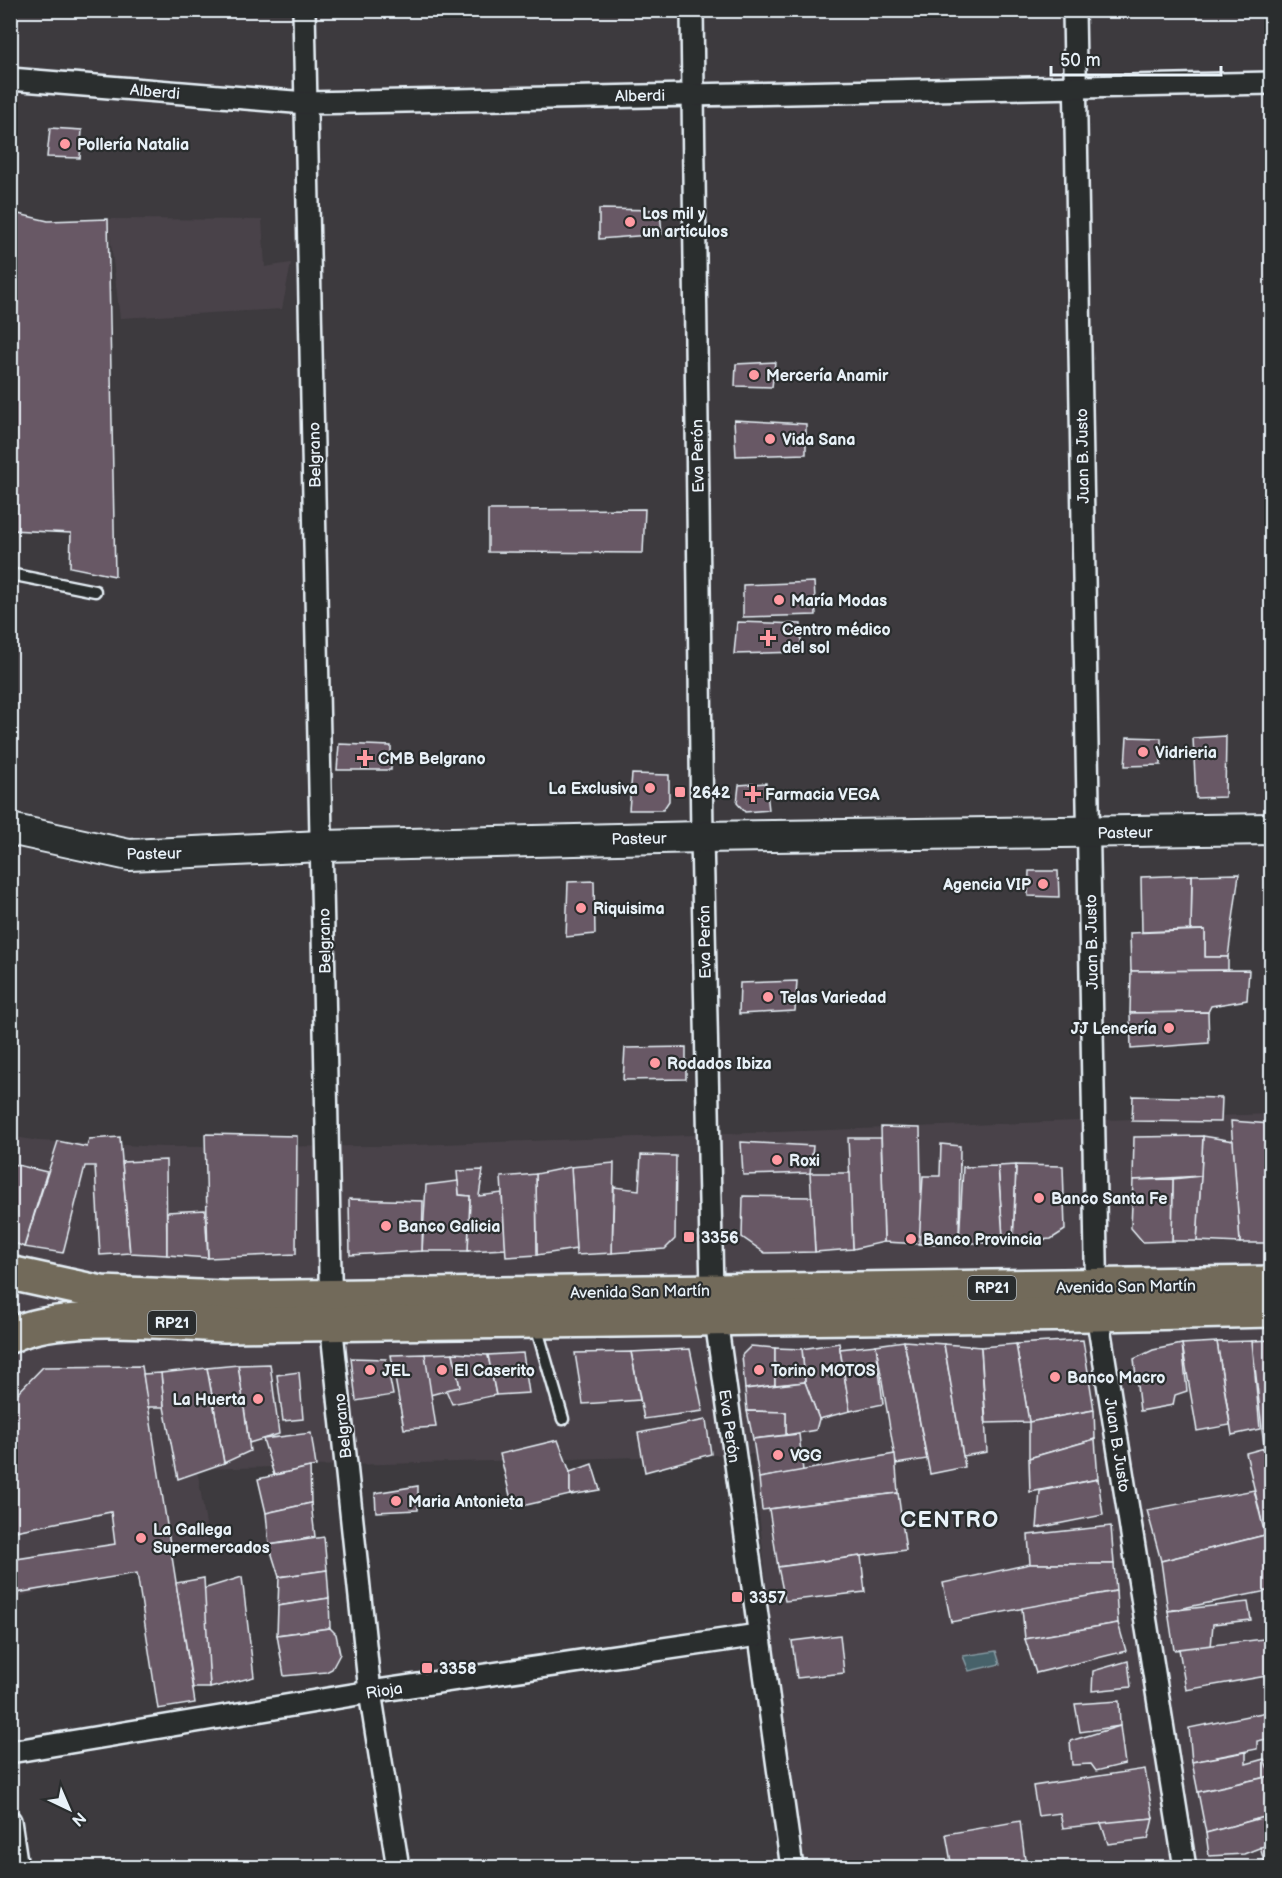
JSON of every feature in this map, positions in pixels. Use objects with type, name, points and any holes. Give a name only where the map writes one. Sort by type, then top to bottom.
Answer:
[{"type":"main road","name":"Avenida San Martín","points":[[13,1274],[102,1293],[224,1298],[331,1308],[535,1320],[714,1304]]},
{"type":"main road","points":[[13,1274],[27,1294],[28,1305],[22,1325],[13,1335]]},
{"type":"main road","name":"Avenida San Martín","points":[[1097,1300],[1272,1283]]},
{"type":"main road","name":"Avenida San Martín","points":[[13,1335],[50,1324],[89,1320],[225,1325],[331,1308],[1097,1300],[1272,1310]]},
{"type":"street","name":"Belgrano","points":[[304,10],[331,1308],[370,1692],[398,1868]]},
{"type":"street","name":"Eva Perón","points":[[692,10],[702,837],[714,1304],[792,1868]]},
{"type":"street","name":"Juan B. Justo","points":[[1074,10],[1097,1300],[1185,1868]]},
{"type":"street","name":"Alberdi","points":[[10,79],[306,103],[1272,83]]},
{"type":"street","name":"Pasteur","points":[[10,828],[129,855],[322,846],[702,837],[1272,829]]},
{"type":"street","name":"Rioja","points":[[10,1752],[370,1692],[759,1635]]},
{"type":"street","points":[[10,1821],[17,1868]]},
{"type":"lane","points":[[10,574],[95,591]]},
{"type":"lane","points":[[535,1320],[563,1419]]},
{"type":"shaded area","points":[[108,219],[262,220],[265,267],[291,263],[282,309],[120,318]]},
{"type":"shaded area","points":[[1271,1114],[1271,1867],[796,1867],[753,1454],[197,1469],[209,1544],[11,1599],[10,1136],[38,1141],[163,1147],[389,1146]]},
{"type":"water","points":[[996,1651],[1000,1664],[969,1671],[963,1656]]},
{"type":"building","name":"Pollería Natalia","points":[[50,128],[82,130],[80,158],[47,157]]},
{"type":"building","name":"Los mil y un artículos","points":[[599,209],[660,210],[662,234],[599,239]]},
{"type":"building","points":[[10,212],[48,221],[108,219],[115,576],[70,567],[71,533],[10,530]]},
{"type":"building","name":"Mercería Anamir","points":[[775,362],[772,387],[735,386],[736,364]]},
{"type":"building","name":"Vida Sana","points":[[734,420],[806,424],[806,454],[736,456]]},
{"type":"building","points":[[645,509],[643,553],[488,552],[488,510]]},
{"type":"building","name":"María Modas","points":[[814,582],[816,615],[743,617],[743,585]]},
{"type":"building","name":"Centro médico del sol","points":[[737,622],[801,624],[801,652],[734,654]]},
{"type":"building","points":[[1226,736],[1225,797],[1196,798],[1193,738]]},
{"type":"building","name":"Vidrieria","points":[[1127,737],[1161,738],[1161,765],[1125,766]]},
{"type":"building","name":"CMB Belgrano","points":[[339,744],[391,746],[391,770],[337,770]]},
{"type":"building","name":"La Exclusiva","points":[[632,774],[669,775],[669,801],[663,810],[629,810]]},
{"type":"building","name":"Farmacia VEGA","points":[[766,783],[769,810],[745,812],[737,803],[739,785]]},
{"type":"building","name":"Agencia VIP","points":[[1029,871],[1058,871],[1059,897],[1028,896]]},
{"type":"building","points":[[1239,874],[1228,957],[1205,957],[1205,930],[1191,930],[1192,875]]},
{"type":"building","points":[[1192,875],[1191,930],[1142,932],[1141,877]]},
{"type":"building","name":"Riquisima","points":[[594,881],[595,934],[566,937],[568,882]]},
{"type":"building","points":[[1205,930],[1205,957],[1228,957],[1228,970],[1131,971],[1130,933]]},
{"type":"building","points":[[1249,970],[1247,1000],[1211,1006],[1208,1012],[1130,1013],[1131,971]]},
{"type":"building","name":"Telas Variedad","points":[[797,981],[795,1011],[739,1014],[740,983]]},
{"type":"building","name":"JJ Lencería","points":[[1208,1012],[1209,1043],[1131,1049],[1130,1013]]},
{"type":"building","name":"Rodados Ibiza","points":[[686,1047],[686,1079],[623,1080],[625,1048]]},
{"type":"building","points":[[1133,1096],[1222,1098],[1221,1122],[1132,1121]]},
{"type":"building","points":[[1231,1121],[1271,1124],[1272,1243],[1240,1243]]},
{"type":"building","points":[[881,1127],[920,1128],[922,1244],[884,1242]]},
{"type":"building","points":[[205,1134],[297,1136],[296,1254],[208,1258]]},
{"type":"building","points":[[1203,1136],[1233,1141],[1240,1243],[1197,1241]]},
{"type":"building","points":[[1203,1136],[1201,1176],[1133,1180],[1134,1137]]},
{"type":"building","points":[[120,1137],[130,1253],[100,1255],[95,1166],[85,1166],[63,1253],[24,1247],[58,1141],[87,1147],[89,1139]]},
{"type":"building","points":[[848,1138],[881,1138],[884,1242],[853,1249]]},
{"type":"building","name":"Roxi","points":[[741,1142],[813,1146],[810,1173],[743,1175]]},
{"type":"building","points":[[941,1144],[960,1146],[959,1243],[919,1244],[923,1176],[940,1176]]},
{"type":"building","points":[[641,1155],[676,1156],[675,1239],[665,1249],[612,1253],[614,1187],[639,1190]]},
{"type":"building","points":[[166,1160],[167,1255],[130,1253],[122,1162]]},
{"type":"building","points":[[614,1163],[612,1253],[576,1255],[571,1167]]},
{"type":"building","points":[[13,1164],[47,1172],[24,1247],[10,1241]]},
{"type":"building","name":"Banco Santa Fe","points":[[1016,1165],[1063,1166],[1065,1230],[1051,1239],[1013,1242]]},
{"type":"building","points":[[1016,1165],[1013,1242],[1003,1238],[998,1166]]},
{"type":"building","points":[[998,1166],[1003,1238],[997,1243],[959,1243],[963,1167]]},
{"type":"building","points":[[571,1167],[576,1249],[537,1255],[536,1174]]},
{"type":"building","points":[[483,1170],[479,1196],[502,1193],[506,1249],[468,1251],[470,1196],[459,1195],[457,1171]]},
{"type":"building","points":[[810,1173],[850,1173],[853,1249],[815,1252]]},
{"type":"building","points":[[536,1174],[537,1255],[506,1257],[501,1177]]},
{"type":"building","points":[[1201,1176],[1197,1241],[1172,1241],[1173,1179]]},
{"type":"building","points":[[1173,1179],[1172,1241],[1143,1242],[1131,1228],[1133,1180]]},
{"type":"building","points":[[458,1181],[459,1195],[470,1196],[468,1251],[422,1251],[426,1185]]},
{"type":"building","points":[[743,1196],[812,1197],[815,1252],[765,1253],[742,1237]]},
{"type":"building","name":"Banco Galicia","points":[[349,1199],[423,1201],[422,1251],[350,1255]]},
{"type":"building","points":[[205,1210],[208,1258],[167,1255],[167,1212]]},
{"type":"building","name":"Banco Macro","points":[[1083,1340],[1094,1410],[1029,1422],[1016,1344]]},
{"type":"building","points":[[1272,1340],[1272,1445],[1264,1446],[1252,1341]]},
{"type":"building","points":[[904,1341],[927,1459],[896,1464],[876,1345]]},
{"type":"building","points":[[904,1341],[944,1344],[965,1467],[930,1474]]},
{"type":"building","points":[[1252,1341],[1260,1429],[1232,1435],[1217,1342]]},
{"type":"building","points":[[1217,1342],[1230,1425],[1197,1431],[1182,1344]]},
{"type":"building","points":[[839,1343],[850,1411],[819,1419],[805,1382],[802,1349]]},
{"type":"building","points":[[944,1344],[981,1347],[987,1452],[963,1456]]},
{"type":"building","points":[[1016,1344],[1029,1422],[986,1423],[981,1347]]},
{"type":"building","points":[[1182,1344],[1187,1391],[1175,1395],[1173,1405],[1140,1411],[1134,1359],[1153,1350]]},
{"type":"building","points":[[876,1345],[883,1404],[850,1411],[840,1349]]},
{"type":"building","name":"Torino MOTOS","points":[[751,1346],[775,1348],[775,1385],[745,1389],[742,1355]]},
{"type":"building","points":[[775,1348],[802,1349],[805,1382],[775,1385]]},
{"type":"building","points":[[690,1349],[703,1411],[644,1419],[631,1352]]},
{"type":"building","points":[[631,1352],[640,1400],[583,1404],[575,1353]]},
{"type":"building","name":"El Caserito","points":[[453,1353],[460,1387],[430,1395],[425,1354]]},
{"type":"building","points":[[453,1353],[488,1355],[496,1395],[452,1404],[446,1390],[460,1387]]},
{"type":"building","points":[[523,1353],[529,1393],[496,1395],[488,1355]]},
{"type":"building","points":[[425,1354],[436,1427],[404,1429],[391,1355]]},
{"type":"building","name":"JEL","points":[[351,1358],[386,1359],[393,1395],[356,1401]]},
{"type":"building","name":"La Huerta","points":[[270,1364],[279,1434],[249,1443],[238,1365]]},
{"type":"building","points":[[238,1365],[250,1451],[224,1463],[207,1368]]},
{"type":"building","name":"La Gallega Supermercados","points":[[142,1366],[195,1703],[158,1709],[137,1573],[10,1594],[10,1560],[115,1544],[111,1512],[10,1532],[10,1401],[43,1367]]},
{"type":"building","points":[[207,1368],[224,1463],[178,1479],[164,1407],[161,1373]]},
{"type":"building","points":[[299,1372],[303,1419],[283,1421],[277,1375]]},
{"type":"building","points":[[161,1373],[164,1407],[148,1407],[143,1374]]},
{"type":"building","points":[[805,1382],[819,1419],[816,1430],[786,1435],[786,1412],[747,1411],[745,1389]]},
{"type":"building","points":[[1094,1410],[1095,1439],[1029,1458],[1029,1422]]},
{"type":"building","points":[[747,1411],[786,1412],[786,1435],[753,1439]]},
{"type":"building","points":[[706,1420],[711,1454],[645,1472],[638,1433]]},
{"type":"building","points":[[311,1433],[316,1466],[274,1475],[263,1439]]},
{"type":"building","name":"VGG","points":[[799,1434],[803,1471],[759,1478],[753,1439]]},
{"type":"building","points":[[1095,1439],[1098,1479],[1030,1492],[1029,1458]]},
{"type":"building","points":[[558,1440],[570,1472],[570,1495],[513,1508],[500,1454]]},
{"type":"building","points":[[1272,1446],[1272,1534],[1265,1535],[1246,1453]]},
{"type":"building","points":[[895,1454],[898,1493],[762,1510],[759,1478]]},
{"type":"building","points":[[592,1464],[600,1490],[570,1495],[570,1472]]},
{"type":"building","points":[[310,1467],[311,1503],[266,1513],[258,1479]]},
{"type":"building","points":[[1098,1479],[1103,1515],[1037,1528],[1040,1491]]},
{"type":"building","name":"Maria Antonieta","points":[[418,1486],[418,1510],[376,1512],[375,1493]]},
{"type":"building","points":[[1254,1490],[1265,1535],[1161,1561],[1147,1510]]},
{"type":"building","points":[[898,1493],[906,1550],[778,1567],[769,1509]]},
{"type":"building","points":[[311,1503],[315,1537],[269,1545],[266,1513]]},
{"type":"building","points":[[1111,1526],[1114,1564],[1030,1564],[1028,1535]]},
{"type":"building","points":[[1272,1534],[1272,1574],[1265,1535]]},
{"type":"building","points":[[1265,1535],[1272,1590],[1168,1611],[1161,1561]]},
{"type":"building","points":[[324,1537],[327,1570],[279,1577],[269,1545]]},
{"type":"building","points":[[861,1556],[865,1592],[785,1601],[778,1567]]},
{"type":"building","points":[[1030,1564],[1114,1564],[1116,1591],[951,1622],[943,1583]]},
{"type":"building","points":[[327,1570],[329,1598],[278,1606],[279,1577]]},
{"type":"building","points":[[242,1577],[254,1677],[210,1688],[203,1589]]},
{"type":"building","points":[[204,1578],[210,1688],[193,1688],[176,1583]]},
{"type":"building","points":[[1116,1591],[1118,1623],[1025,1639],[1022,1608]]},
{"type":"building","points":[[329,1598],[330,1628],[277,1635],[278,1606]]},
{"type":"building","points":[[1248,1602],[1251,1620],[1213,1624],[1211,1647],[1174,1650],[1168,1611]]},
{"type":"building","points":[[1118,1623],[1126,1651],[1036,1673],[1025,1639]]},
{"type":"building","points":[[330,1628],[336,1634],[340,1654],[332,1669],[326,1672],[284,1676],[277,1635]]},
{"type":"building","points":[[840,1635],[844,1673],[797,1678],[792,1641]]},
{"type":"building","points":[[1272,1638],[1272,1675],[1186,1690],[1179,1649]]},
{"type":"building","points":[[1128,1661],[1131,1687],[1092,1691],[1093,1671]]},
{"type":"building","points":[[1119,1701],[1120,1726],[1080,1732],[1075,1704]]},
{"type":"building","points":[[1272,1711],[1272,1738],[1257,1741],[1257,1749],[1192,1762],[1189,1728]]},
{"type":"building","points":[[1120,1726],[1125,1764],[1096,1771],[1091,1764],[1072,1765],[1070,1741]]},
{"type":"building","points":[[1246,1752],[1246,1764],[1264,1759],[1271,1776],[1198,1792],[1192,1762]]},
{"type":"building","points":[[1145,1769],[1153,1818],[1063,1828],[1060,1813],[1038,1816],[1033,1786]]},
{"type":"building","points":[[1271,1776],[1272,1815],[1206,1833],[1198,1792]]},
{"type":"building","points":[[1272,1815],[1272,1843],[1244,1854],[1209,1856],[1206,1833]]},
{"type":"building","points":[[1153,1818],[1148,1839],[1108,1844],[1101,1823]]},
{"type":"building","points":[[1020,1821],[1026,1868],[952,1868],[946,1834]]},
{"type":"building","points":[[1272,1845],[1272,1868],[1266,1868],[1260,1847]]},
{"type":"place","name":"Pollería Natalia","points":[[65,144]]},
{"type":"place","name":"Los mil y un artículos","points":[[630,222]]},
{"type":"place","name":"Mercería Anamir","points":[[754,375]]},
{"type":"place","name":"Vida Sana","points":[[770,439]]},
{"type":"place","name":"María Modas","points":[[779,600]]},
{"type":"place","name":"Centro médico del sol","points":[[768,638]]},
{"type":"place","name":"Vidrieria","points":[[1143,752]]},
{"type":"place","name":"CMB Belgrano","points":[[365,758]]},
{"type":"place","name":"La Exclusiva","points":[[650,788]]},
{"type":"place","name":"2642","points":[[680,792]]},
{"type":"place","name":"Farmacia VEGA","points":[[753,794]]},
{"type":"place","name":"Agencia VIP","points":[[1043,884]]},
{"type":"place","name":"Riquisima","points":[[581,908]]},
{"type":"place","name":"Telas Variedad","points":[[768,997]]},
{"type":"place","name":"JJ Lencería","points":[[1169,1028]]},
{"type":"place","name":"Rodados Ibiza","points":[[655,1063]]},
{"type":"place","name":"Roxi","points":[[777,1160]]},
{"type":"place","name":"Banco Santa Fe","points":[[1039,1198]]},
{"type":"place","name":"Banco Galicia","points":[[386,1226]]},
{"type":"place","name":"3356","points":[[689,1237]]},
{"type":"place","name":"Banco Provincia","points":[[911,1239]]},
{"type":"place","name":"JEL","points":[[370,1370]]},
{"type":"place","name":"El Caserito","points":[[442,1370]]},
{"type":"place","name":"Torino MOTOS","points":[[759,1370]]},
{"type":"place","name":"Banco Macro","points":[[1055,1377]]},
{"type":"place","name":"La Huerta","points":[[258,1399]]},
{"type":"place","name":"VGG","points":[[778,1455]]},
{"type":"place","name":"Maria Antonieta","points":[[396,1501]]},
{"type":"place","name":"La Gallega Supermercados","points":[[141,1538]]},
{"type":"place","name":"3357","points":[[737,1597]]},
{"type":"place","name":"3358","points":[[427,1668]]},
{"type":"district","name":"CENTRO","points":[[950,1519]]}]
